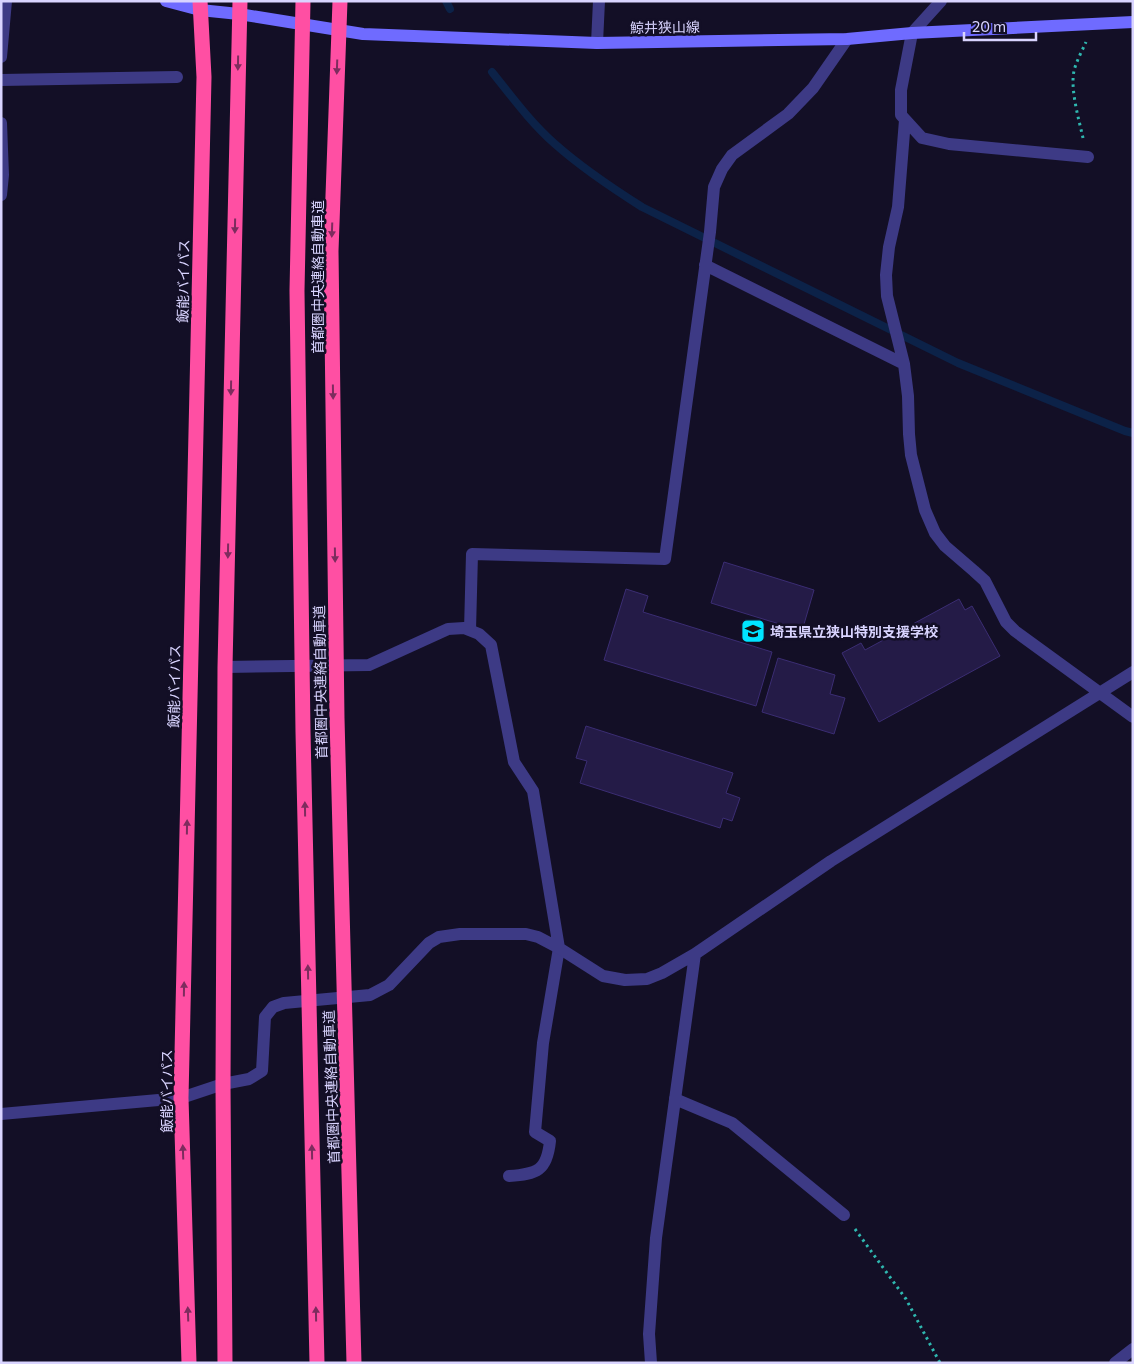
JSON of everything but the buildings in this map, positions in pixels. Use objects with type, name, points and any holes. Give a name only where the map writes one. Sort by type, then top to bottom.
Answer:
[{"type":"highway","name":"首都圏中央連絡自動車道","points":[[303,1],[297,291],[303,732],[317,1363]]},
{"type":"highway","name":"首都圏中央連絡自動車道","points":[[340,1],[331,251],[337,718],[354,1363]]},
{"type":"highway","name":"飯能バイパス","points":[[190,1363],[181,1098],[203,86],[200,6]]},
{"type":"highway","points":[[226,1363],[223,1084],[226,667],[239,8]]},
{"type":"main road","name":"鯨井狭山線","points":[[166,1],[200,6],[239,8],[363,34],[597,43],[847,39],[912,33],[1133,22]]},
{"type":"street","points":[[1,57],[6,1]]},
{"type":"street","points":[[597,43],[599,1]]},
{"type":"street","points":[[941,1],[912,33],[901,90],[901,115],[905,120],[922,138],[949,144],[1088,158]]},
{"type":"street","points":[[470,630],[472,554],[665,559],[710,232],[714,187],[722,169],[732,156],[788,114],[812,88],[847,39]]},
{"type":"street","points":[[1,80],[177,77]]},
{"type":"street","points":[[905,120],[898,207],[889,247],[886,275],[887,296],[904,364],[912,455],[925,510],[935,534],[945,546],[985,581],[1006,622],[1015,631],[1133,717]]},
{"type":"street","points":[[1,123],[3,175],[1,195]]},
{"type":"street","points":[[705,265],[904,364]]},
{"type":"street","points":[[226,667],[369,665],[448,629],[464,628],[470,630],[479,634],[491,644],[514,762],[533,791],[559,948],[543,1043],[535,1132],[550,1141],[548,1156],[539,1170],[528,1175],[509,1176]]},
{"type":"street","points":[[1,1114],[181,1098],[223,1084],[249,1079],[262,1071],[265,1017],[273,1007],[284,1004],[370,995],[389,985],[429,943],[439,937],[460,934],[526,934],[538,937],[559,948],[603,976],[625,980],[647,980],[695,954],[831,861],[1133,672]]},
{"type":"street","points":[[651,1363],[649,1334],[656,1238],[695,954]]},
{"type":"street","points":[[675,1099],[732,1123],[844,1215]]},
{"type":"street","points":[[1115,1363],[1133,1348]]},
{"type":"path","points":[[1088,158],[1077,111],[1074,72],[1096,24]]},
{"type":"path","points":[[844,1215],[906,1299],[940,1363]]},
{"type":"waterway","points":[[446,1],[450,9]]},
{"type":"waterway","points":[[492,72],[546,136],[597,177],[642,207],[958,363],[1133,433]]},
{"type":"place","name":"埼玉県立狭山特別支援学校","points":[[753,631]]}]
